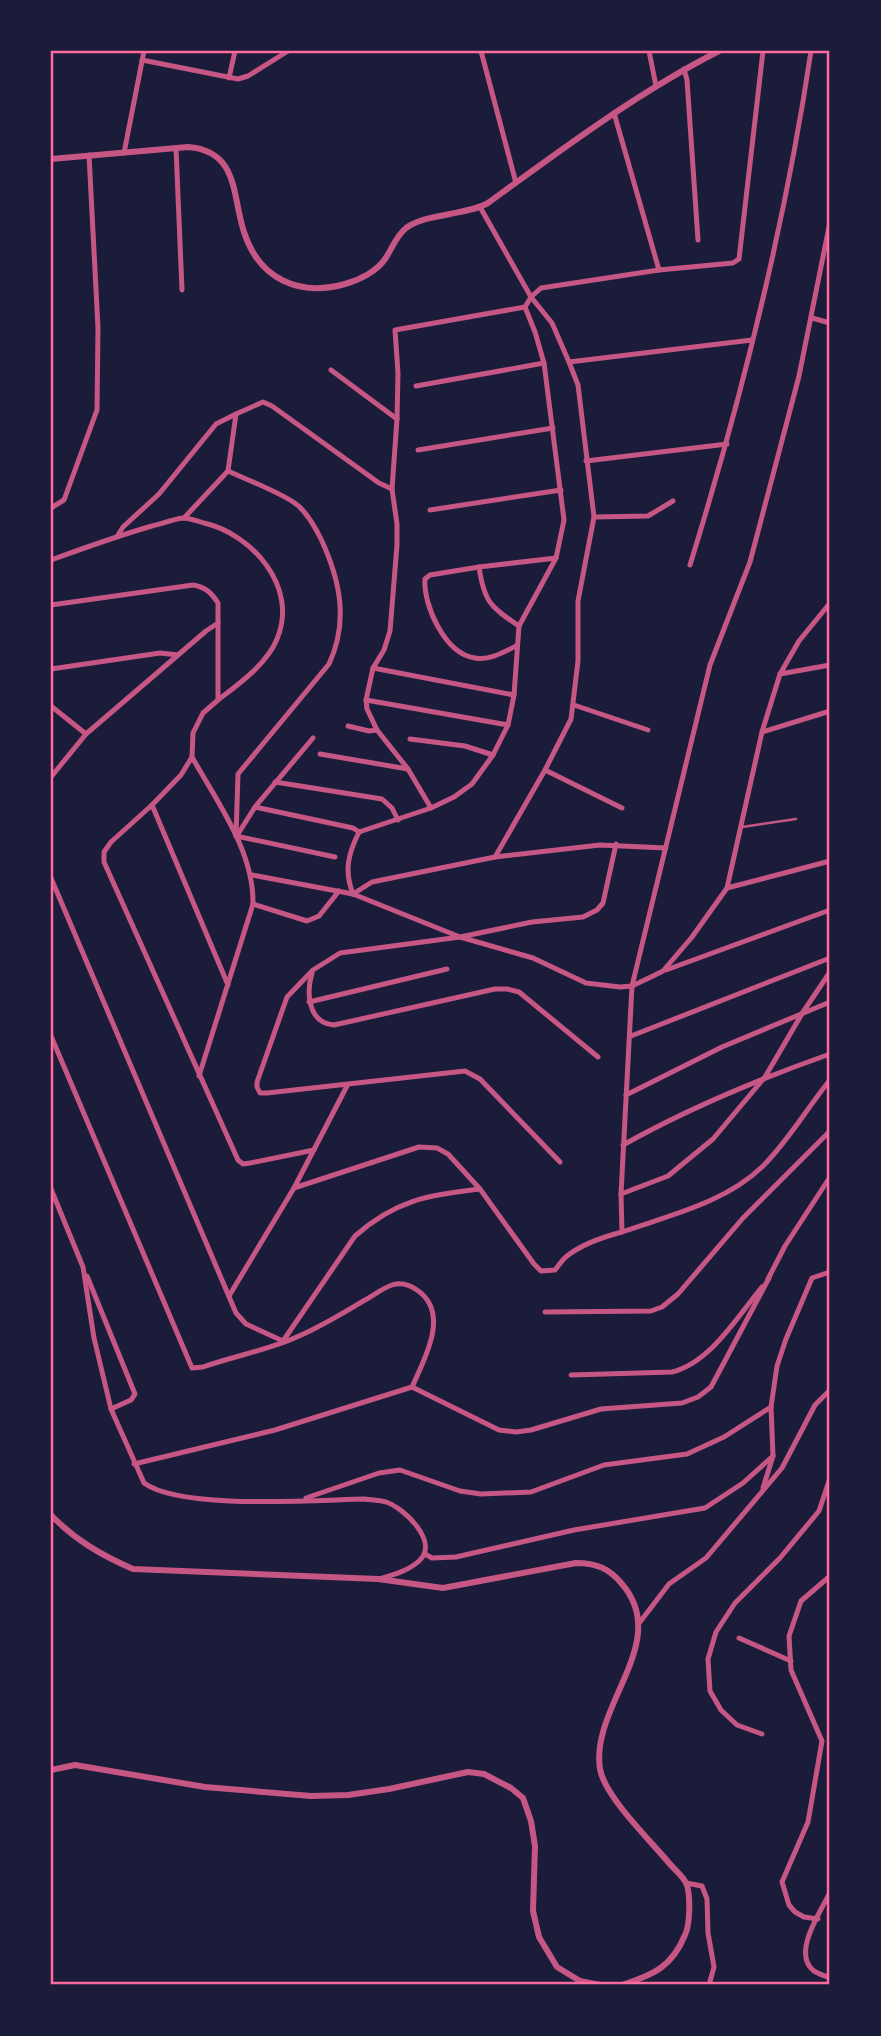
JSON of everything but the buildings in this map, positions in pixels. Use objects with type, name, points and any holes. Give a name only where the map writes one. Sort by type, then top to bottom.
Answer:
[{"type":"street","points":[[124,153],[144,51]]},
{"type":"street","points":[[229,78],[235,51]]},
{"type":"street","points":[[142,60],[238,79],[248,76],[288,51]]},
{"type":"street","points":[[481,51],[516,183]]},
{"type":"street","points":[[649,51],[656,86]]},
{"type":"street","points":[[51,159],[176,148],[201,149],[215,155],[233,184],[244,232],[253,252],[263,265],[276,277],[306,289],[336,286],[357,280],[381,264],[400,234],[410,226],[480,207],[656,86],[719,51]]},
{"type":"street","points":[[431,808],[408,769],[377,730],[367,709],[366,699],[373,668],[384,650],[390,631],[397,545],[392,489],[398,373],[394,330],[525,307],[541,288],[659,270],[733,263],[739,259],[763,51]]},
{"type":"street","points":[[690,565],[727,444],[773,258],[799,131],[811,51]]},
{"type":"street","points":[[684,69],[698,240]]},
{"type":"street","points":[[614,114],[659,270]]},
{"type":"street","points":[[176,148],[182,290]]},
{"type":"street","points":[[51,508],[64,500],[97,410],[98,328],[89,155]]},
{"type":"street","points":[[480,207],[531,297],[546,313],[578,386],[594,517],[578,601],[578,661],[574,705],[566,732],[495,857]]},
{"type":"street","points":[[622,1232],[621,1194],[632,986],[710,664],[750,562],[812,318],[830,222]]},
{"type":"street","points":[[353,894],[347,868],[359,832],[431,808],[454,797],[472,784],[493,755],[508,725],[514,695],[519,626],[556,558],[564,520],[544,363],[536,332],[525,307]]},
{"type":"street","points":[[812,318],[830,323]]},
{"type":"street","points":[[569,362],[752,340]]},
{"type":"street","points":[[416,386],[544,363]]},
{"type":"street","points":[[331,370],[397,419]]},
{"type":"street","points":[[118,536],[123,527],[159,494],[216,424],[258,402],[267,403],[379,483],[392,489]]},
{"type":"street","points":[[184,518],[228,471],[236,414]]},
{"type":"street","points":[[418,450],[553,428]]},
{"type":"street","points":[[586,461],[727,444]]},
{"type":"street","points":[[228,471],[296,504],[315,526],[337,579],[341,603],[337,647],[329,664],[239,774],[236,836]]},
{"type":"street","points":[[430,510],[561,490]]},
{"type":"street","points":[[594,517],[648,516],[673,501]]},
{"type":"street","points":[[51,560],[118,536],[184,518],[214,525],[236,536],[255,550],[268,566],[277,586],[282,603],[278,637],[271,650],[239,684],[204,713],[193,733],[192,757],[181,775],[152,806],[106,847],[104,862],[235,1154],[243,1164],[314,1150]]},
{"type":"street","points":[[516,646],[495,656],[476,659],[467,656],[450,643],[435,622],[427,603],[424,586],[426,578],[480,566],[556,558]]},
{"type":"street","points":[[480,566],[483,590],[488,603],[519,626]]},
{"type":"street","points":[[51,605],[193,585],[203,587],[218,603],[218,700]]},
{"type":"street","points":[[663,971],[692,937],[727,888],[762,732],[780,674],[799,641],[830,603]]},
{"type":"street","points":[[824,610],[830,615]]},
{"type":"street","points":[[51,777],[86,734],[218,623]]},
{"type":"street","points":[[51,669],[160,653],[178,655]]},
{"type":"street","points":[[780,674],[830,665]]},
{"type":"street","points":[[373,668],[514,695]]},
{"type":"street","points":[[366,699],[508,725]]},
{"type":"street","points":[[574,705],[648,730]]},
{"type":"street","points":[[51,706],[86,734]]},
{"type":"street","points":[[762,732],[827,712]]},
{"type":"street","points":[[348,726],[377,730]]},
{"type":"street","points":[[236,836],[255,807],[313,738]]},
{"type":"street","points":[[410,739],[465,746],[493,755]]},
{"type":"street","points":[[320,754],[408,769]]},
{"type":"street","points":[[192,757],[236,836],[252,875],[253,904],[199,1076]]},
{"type":"street","points":[[545,770],[622,808]]},
{"type":"street","points":[[275,782],[382,799],[392,808],[398,820]]},
{"type":"street","points":[[152,806],[228,985]]},
{"type":"street","points":[[255,807],[353,828],[359,832]]},
{"type":"street","points":[[236,836],[335,857]]},
{"type":"street","points":[[353,894],[372,882],[495,857],[616,844],[666,848]]},
{"type":"street","points":[[560,1162],[472,1073],[465,1071],[267,1093],[260,1093],[257,1087],[287,997],[313,970],[341,953],[460,937],[531,922],[583,917],[603,902],[616,844]]},
{"type":"street","points":[[727,888],[830,861]]},
{"type":"street","points":[[252,875],[353,894],[460,937],[533,958],[586,984],[604,987],[632,986],[663,971],[830,909]]},
{"type":"street","points":[[51,878],[236,1313],[246,1324],[284,1341]]},
{"type":"street","points":[[253,904],[307,921],[319,916],[339,891]]},
{"type":"street","points":[[631,1036],[830,958]]},
{"type":"street","points":[[309,1002],[447,969]]},
{"type":"street","points":[[313,970],[308,987],[309,1002],[319,1019],[326,1024],[334,1025],[495,989],[507,989],[519,992],[598,1057]]},
{"type":"street","points":[[621,1194],[668,1176],[713,1139],[765,1077],[830,972]]},
{"type":"street","points":[[626,1095],[722,1047],[830,1002]]},
{"type":"street","points":[[51,1036],[190,1366],[194,1369],[284,1341],[330,1322],[384,1288],[404,1283],[426,1297],[434,1319],[432,1342],[412,1387]]},
{"type":"street","points":[[623,1145],[653,1128],[765,1077],[830,1054]]},
{"type":"street","points":[[294,1188],[419,1147],[437,1148],[448,1154],[480,1189],[534,1264],[541,1271],[555,1270],[566,1256],[601,1237],[716,1199],[761,1168],[787,1140],[830,1080]]},
{"type":"street","points":[[229,1296],[294,1188],[347,1086]]},
{"type":"street","points":[[545,1312],[651,1311],[662,1307],[678,1294],[743,1218],[830,1131]]},
{"type":"street","points":[[134,1464],[275,1430],[412,1387],[499,1430],[516,1432],[601,1409],[682,1403],[698,1397],[711,1387],[785,1246],[830,1177]]},
{"type":"street","points":[[51,1189],[135,1394],[131,1400],[111,1409]]},
{"type":"street","points":[[284,1341],[355,1237],[368,1225],[397,1206],[414,1199],[480,1189]]},
{"type":"street","points":[[83,1267],[94,1338],[111,1409],[144,1483],[153,1490],[219,1501],[364,1499],[386,1502],[419,1526],[424,1537],[425,1554],[409,1568],[378,1579]]},
{"type":"street","points":[[762,1493],[773,1456],[771,1407],[777,1366],[812,1278],[830,1272]]},
{"type":"street","points":[[571,1375],[672,1372],[685,1369],[701,1360],[769,1278]]},
{"type":"street","points":[[639,1622],[669,1584],[706,1558],[762,1493],[782,1468],[816,1405],[830,1390]]},
{"type":"street","points":[[300,1500],[379,1473],[400,1470],[460,1491],[481,1494],[531,1492],[604,1465],[687,1454],[724,1437],[771,1407]]},
{"type":"street","points":[[425,1554],[432,1558],[456,1557],[574,1530],[705,1508],[743,1483],[773,1456]]},
{"type":"street","points":[[762,1734],[737,1725],[721,1710],[710,1691],[708,1659],[716,1632],[736,1603],[780,1559],[819,1511],[830,1478]]},
{"type":"street","points":[[51,1514],[81,1542],[133,1569],[378,1579],[443,1588],[576,1563],[607,1569],[631,1596],[639,1622],[635,1650],[601,1738],[600,1770],[606,1786],[618,1803],[686,1883],[689,1907],[687,1931],[677,1954],[662,1968],[622,1985]]},
{"type":"street","points":[[818,1919],[804,1917],[795,1912],[789,1905],[782,1882],[808,1822],[822,1741],[791,1670],[789,1636],[801,1601],[830,1576]]},
{"type":"street","points":[[739,1638],[791,1661]]},
{"type":"street","points":[[51,1770],[75,1765],[205,1787],[311,1796],[348,1795],[389,1789],[468,1772],[484,1774],[511,1788],[523,1798],[531,1821],[535,1846],[533,1911],[539,1937],[557,1967],[580,1981],[600,1985]]},
{"type":"street","points":[[686,1883],[702,1886],[707,1899],[708,1933],[714,1967],[709,1985]]},
{"type":"street","points":[[830,1892],[806,1944],[805,1952],[815,1971],[830,1978]]},
{"type":"lane","points":[[742,827],[796,819]]}]
